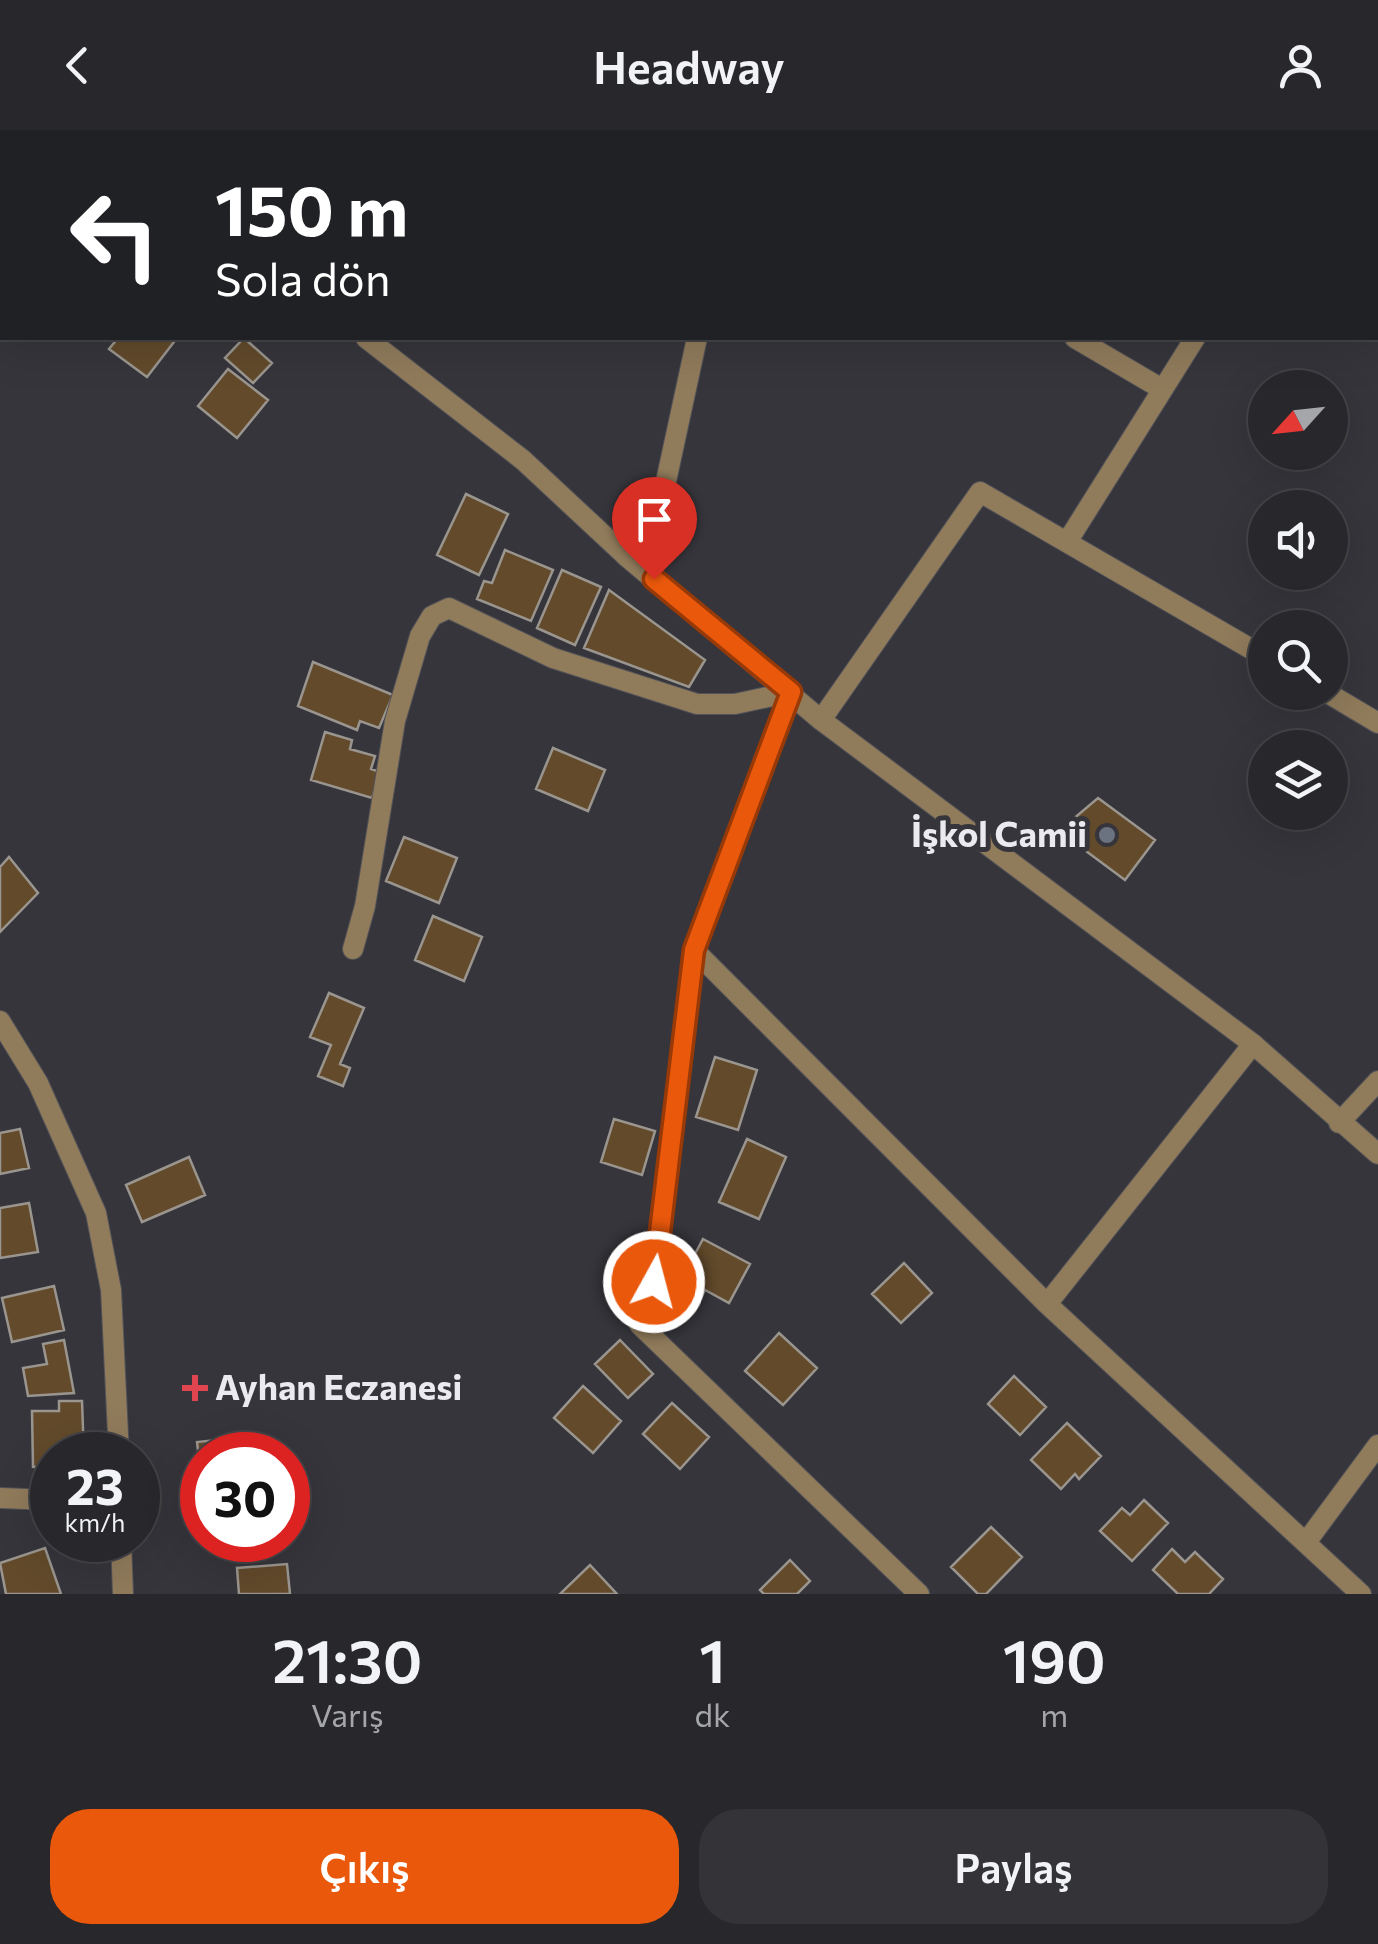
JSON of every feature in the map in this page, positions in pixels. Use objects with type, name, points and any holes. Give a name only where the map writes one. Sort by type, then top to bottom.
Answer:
[{"type":"street","points":[[369,340],[523,460],[626,556],[822,720],[1253,1044],[1378,1154]]},
{"type":"street","points":[[626,556],[665,486],[698,340]]},
{"type":"street","points":[[1078,340],[1162,389]]},
{"type":"street","points":[[1067,542],[1194,340]]},
{"type":"street","points":[[822,720],[980,492],[1248,647]]},
{"type":"street","points":[[353,949],[365,906],[396,721],[420,636],[432,616],[449,608],[553,658],[697,704],[734,704],[791,692]]},
{"type":"street","points":[[791,692],[694,950],[654,1282],[640,1325],[919,1594]]},
{"type":"street","points":[[1348,705],[1378,723]]},
{"type":"street","points":[[694,950],[1047,1304],[1361,1594]]},
{"type":"street","points":[[0,1022],[38,1083],[96,1214],[110,1290],[118,1432]]},
{"type":"street","points":[[1047,1304],[1253,1044]]},
{"type":"street","points":[[1339,1123],[1378,1081]]},
{"type":"street","points":[[1307,1541],[1378,1445]]},
{"type":"street","points":[[0,1498],[30,1499]]},
{"type":"street","points":[[122,1562],[123,1594]]},
{"type":"building","points":[[116,340],[175,340],[147,377],[109,349]]},
{"type":"building","points":[[246,340],[272,363],[253,383],[225,358]]},
{"type":"building","points":[[228,369],[268,400],[237,438],[198,406]]},
{"type":"building","points":[[466,494],[508,514],[479,575],[437,555]]},
{"type":"building","points":[[505,550],[553,570],[531,621],[477,599],[484,581],[492,583]]},
{"type":"building","points":[[562,570],[601,587],[575,645],[537,628]]},
{"type":"building","points":[[609,590],[705,660],[689,687],[584,648]]},
{"type":"building","points":[[313,662],[393,695],[379,728],[360,721],[357,730],[298,706]]},
{"type":"building","points":[[325,732],[352,740],[350,749],[375,756],[371,769],[380,772],[372,798],[311,780]]},
{"type":"building","points":[[553,748],[605,770],[588,811],[536,789]]},
{"type":"building","name":"İşkol Camii","points":[[1098,798],[1155,840],[1125,880],[1059,831]]},
{"type":"building","points":[[404,837],[457,858],[439,903],[386,881]]},
{"type":"building","points":[[9,857],[38,893],[0,932],[0,867]]},
{"type":"building","points":[[433,916],[482,937],[464,981],[415,960]]},
{"type":"building","points":[[329,993],[364,1008],[340,1064],[350,1068],[343,1086],[318,1076],[331,1045],[310,1037]]},
{"type":"building","points":[[715,1057],[757,1070],[738,1130],[696,1117]]},
{"type":"building","points":[[614,1119],[655,1131],[642,1175],[601,1162]]},
{"type":"building","points":[[20,1129],[29,1168],[0,1174],[0,1133]]},
{"type":"building","points":[[747,1139],[786,1157],[759,1219],[719,1202]]},
{"type":"building","points":[[189,1157],[205,1195],[142,1222],[126,1185]]},
{"type":"building","points":[[29,1203],[38,1252],[0,1258],[0,1208]]},
{"type":"building","points":[[703,1239],[750,1264],[729,1303],[705,1290],[701,1298],[678,1286]]},
{"type":"building","points":[[904,1263],[932,1293],[901,1323],[872,1294]]},
{"type":"building","points":[[54,1286],[64,1330],[12,1342],[2,1298]]},
{"type":"building","points":[[779,1333],[817,1368],[783,1405],[745,1371]]},
{"type":"building","points":[[64,1340],[74,1393],[28,1396],[23,1368],[47,1364],[43,1344]]},
{"type":"building","points":[[620,1340],[653,1374],[628,1398],[595,1364]]},
{"type":"building","points":[[1014,1376],[1046,1407],[1020,1435],[988,1404]]},
{"type":"building","points":[[583,1386],[621,1421],[593,1453],[554,1418]]},
{"type":"building","points":[[59,1401],[82,1401],[83,1432],[32,1432],[32,1411],[59,1411]]},
{"type":"building","points":[[672,1403],[709,1437],[680,1469],[643,1434]]},
{"type":"building","points":[[1067,1423],[1101,1456],[1079,1479],[1075,1474],[1061,1489],[1031,1460]]},
{"type":"building","points":[[1144,1500],[1168,1523],[1132,1561],[1100,1531],[1122,1508],[1130,1515]]},
{"type":"building","points":[[991,1527],[1022,1557],[986,1594],[978,1594],[951,1567]]},
{"type":"building","points":[[1172,1549],[1185,1562],[1195,1552],[1223,1579],[1209,1594],[1178,1594],[1153,1570]]},
{"type":"building","points":[[30,1553],[30,1562],[50,1562],[61,1594],[6,1594],[0,1563]]},
{"type":"building","points":[[790,1560],[810,1581],[797,1594],[764,1594],[760,1590]]},
{"type":"building","points":[[287,1564],[290,1594],[239,1594],[237,1568]]},
{"type":"building","points":[[590,1565],[617,1594],[560,1594]]},
{"type":"place","name":"İşkol Camii","points":[[1107,835]]},
{"type":"place","name":"Ayhan Eczanesi","points":[[195,1388]]},
{"type":"route","points":[[654,579],[791,692],[694,950],[654,1282]]}]
